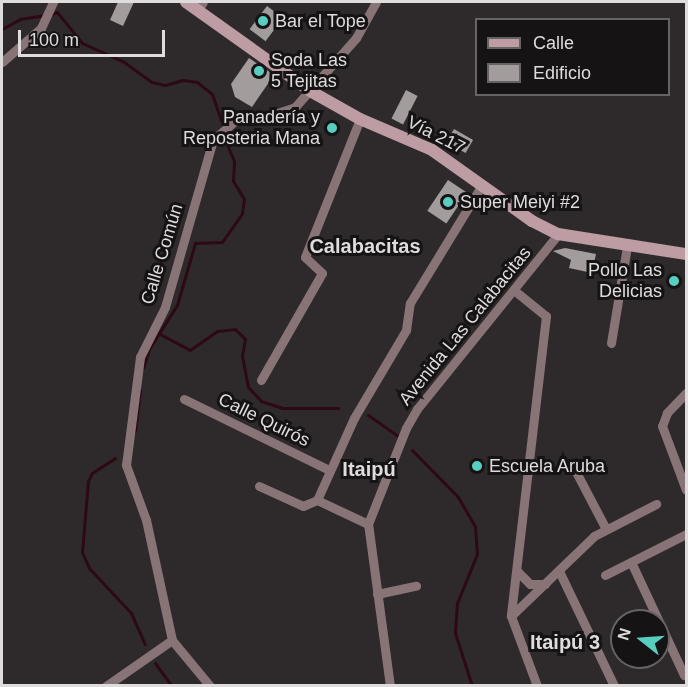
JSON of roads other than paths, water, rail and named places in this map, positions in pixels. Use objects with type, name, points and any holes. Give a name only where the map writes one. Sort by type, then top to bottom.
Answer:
[{"type":"main road","name":"Vía 217","points":[[186,2],[200,6],[312,92],[360,119],[432,150],[532,221],[558,234],[687,254]]},
{"type":"street","name":"Calle Común","points":[[210,686],[172,640],[146,520],[126,465],[140,357],[165,308],[213,140],[241,116],[285,113],[312,92],[356,38],[376,2]]},
{"type":"street","points":[[2,62],[41,27],[53,3]]},
{"type":"street","points":[[261,380],[322,273],[305,257],[360,119]]},
{"type":"street","points":[[259,486],[303,506],[317,500],[354,418],[406,330],[410,303],[482,185]]},
{"type":"street","name":"Avenida Las Calabacitas","points":[[368,524],[417,409],[515,291],[558,234]]},
{"type":"street","points":[[611,343],[627,246]]},
{"type":"street","points":[[515,291],[546,316],[511,616],[537,686]]},
{"type":"street","points":[[687,393],[667,413],[662,426],[687,490]]},
{"type":"street","name":"Calle Quirós","points":[[184,399],[329,470]]},
{"type":"street","points":[[575,470],[606,529]]},
{"type":"street","points":[[317,500],[368,524],[390,686]]},
{"type":"street","points":[[511,616],[606,529],[656,504]]},
{"type":"street","points":[[604,575],[687,534]]},
{"type":"street","points":[[631,562],[684,675]]},
{"type":"street","points":[[517,571],[531,584],[545,584]]},
{"type":"street","points":[[560,571],[614,686]]},
{"type":"street","points":[[377,594],[416,586]]},
{"type":"street","points":[[106,686],[172,640]]},
{"type":"waterway","points":[[51,14],[57,12],[82,43],[124,62],[152,82],[165,85],[183,80],[197,82],[212,94],[221,120]]},
{"type":"waterway","points":[[2,29],[20,19],[44,15]]},
{"type":"waterway","points":[[143,368],[149,349],[177,305],[195,243],[222,242],[242,213],[244,199],[233,181],[234,161],[224,138]]},
{"type":"waterway","points":[[158,333],[190,350],[217,331],[235,329],[245,339],[242,356],[248,387],[261,401],[282,408],[338,408]]},
{"type":"waterway","points":[[135,431],[140,390]]},
{"type":"waterway","points":[[368,415],[400,437]]},
{"type":"waterway","points":[[412,450],[458,497],[475,526],[477,554],[457,603],[455,633],[472,686]]},
{"type":"waterway","points":[[115,458],[92,473],[88,481],[82,552],[89,568],[131,613],[145,644]]},
{"type":"waterway","points":[[155,663],[172,686]]},
{"type":"place","name":"Bar el Tope","points":[[263,21]]},
{"type":"place","name":"Soda Las 5 Tejitas","points":[[259,71]]},
{"type":"place","name":"Panadería y Reposteria Mana","points":[[332,128]]},
{"type":"place","name":"Super Meiyi #2","points":[[448,202]]},
{"type":"place","name":"Pollo Las Delicias","points":[[674,281]]},
{"type":"place","name":"Escuela Aruba","points":[[477,466]]},
{"type":"district","name":"Calabacitas","points":[[365,246]]},
{"type":"district","name":"Itaipú","points":[[369,469]]},
{"type":"district","name":"Itaipú 3","points":[[565,642]]}]
